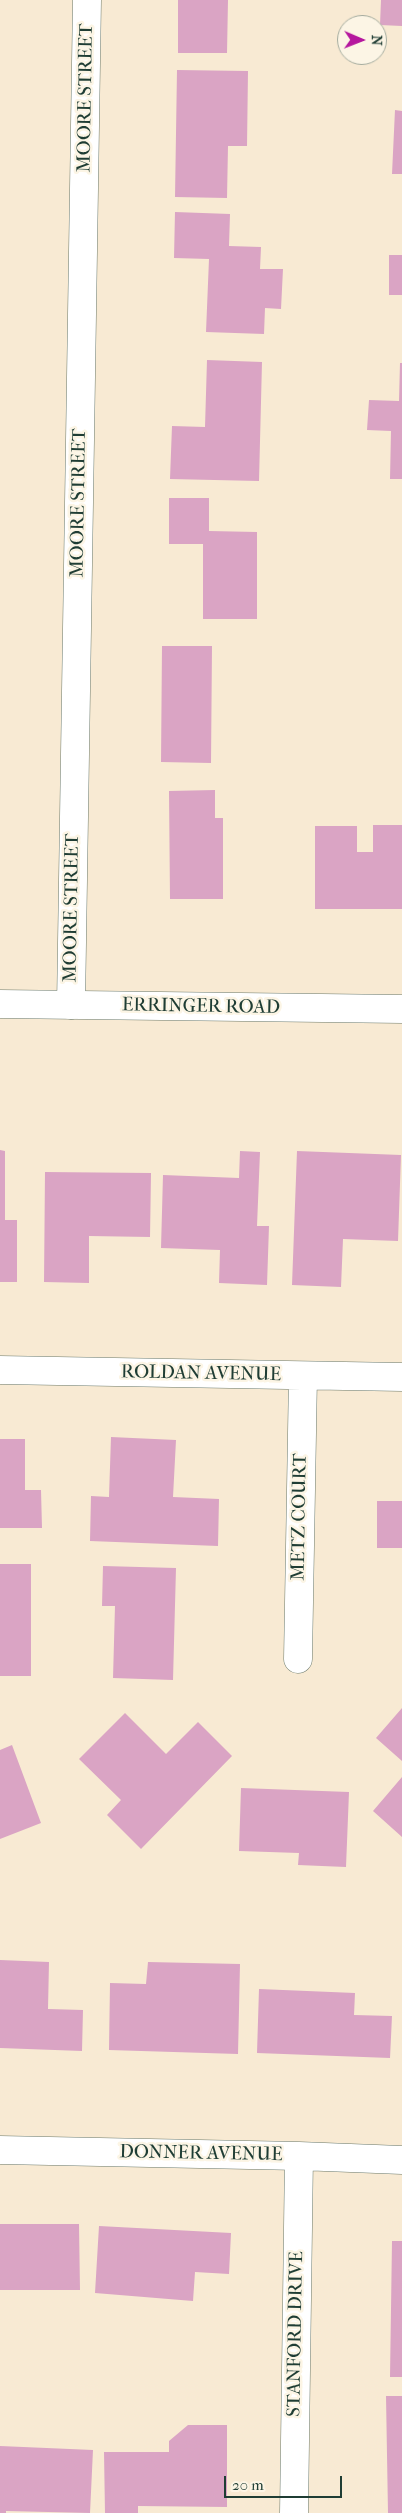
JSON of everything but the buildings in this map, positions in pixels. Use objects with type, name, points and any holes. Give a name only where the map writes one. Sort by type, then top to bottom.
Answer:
[{"type":"street","name":"MOORE STREET","points":[[70,1005],[87,0]]},
{"type":"street","name":"ERRINGER ROAD","points":[[0,1004],[402,1009]]},
{"type":"street","name":"ROLDAN AVENUE","points":[[0,1370],[402,1376]]},
{"type":"street","name":"METZ COURT","points":[[298,1659],[302,1376]]},
{"type":"street","name":"DONNER AVENUE","points":[[0,2150],[402,2160]]},
{"type":"street","name":"STANFORD DRIVE","points":[[294,2513],[299,2156]]}]
